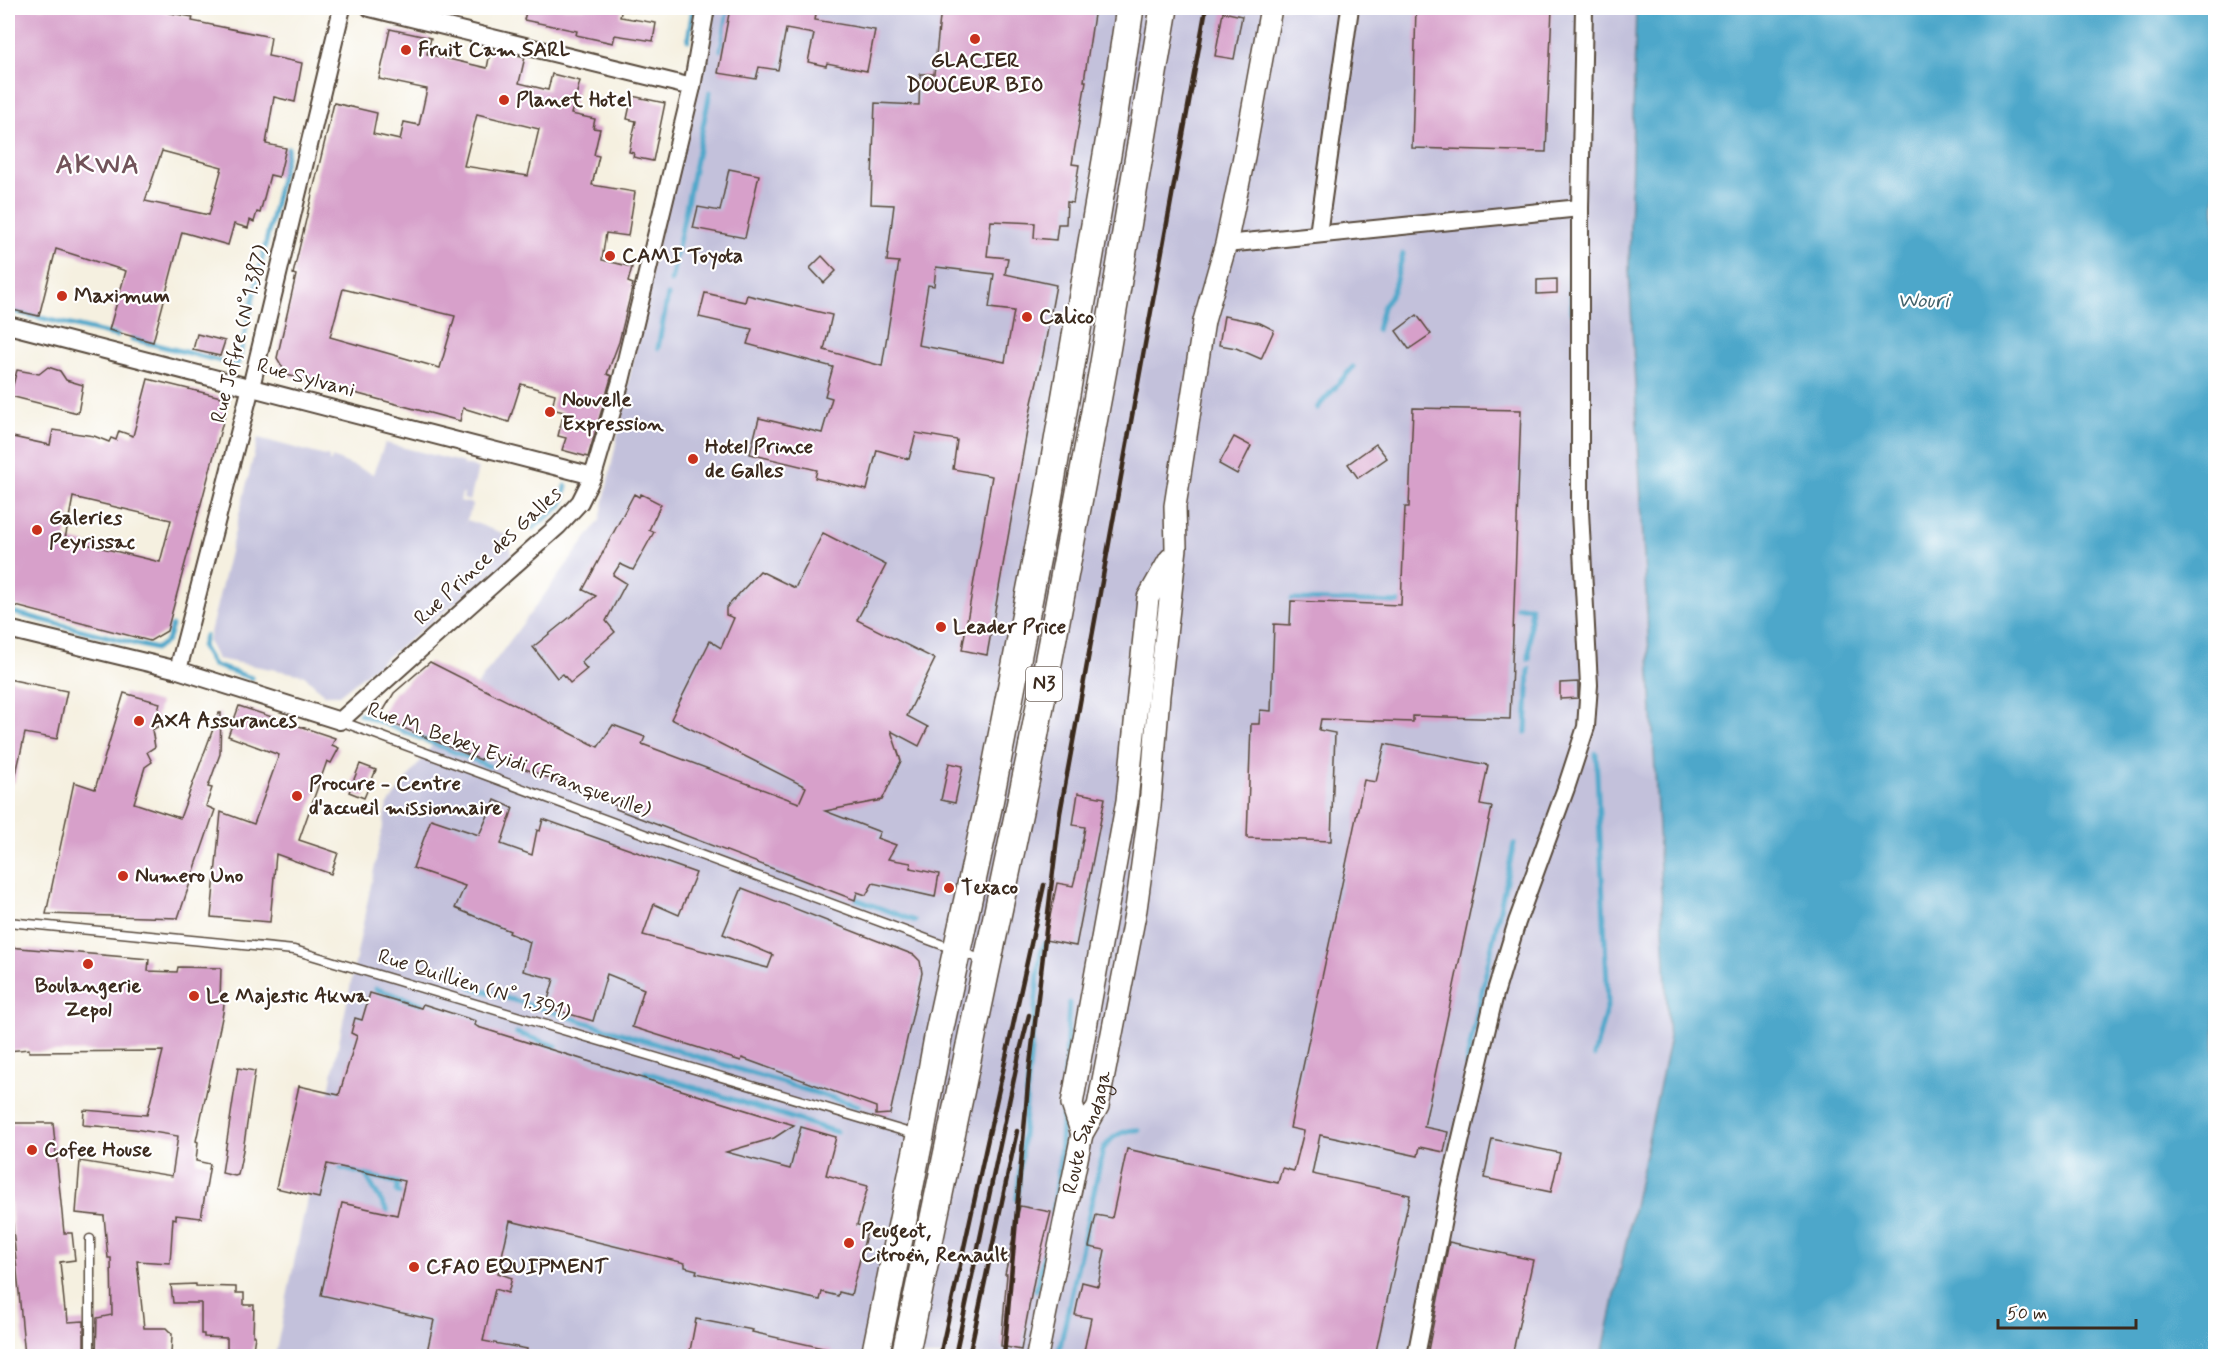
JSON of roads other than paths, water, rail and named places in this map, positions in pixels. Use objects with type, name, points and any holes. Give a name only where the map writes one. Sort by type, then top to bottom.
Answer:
[{"type":"highway","name":"N3","points":[[875,1356],[939,1032],[990,803],[1066,403],[1130,8]]},
{"type":"highway","name":"N3","points":[[905,1356],[1031,754],[1103,369],[1164,8]]},
{"type":"street","name":"Rue Joffre (N°1.387)","points":[[178,670],[251,387],[342,8]]},
{"type":"street","points":[[370,8],[692,87]]},
{"type":"street","name":"Rue Prince des Galles","points":[[340,721],[558,526],[580,502],[593,476],[621,381],[692,87],[706,8]]},
{"type":"street","points":[[1082,1134],[1072,1104],[1149,693],[1159,599],[1176,548],[1175,506],[1204,321],[1226,244],[1271,8]]},
{"type":"street","points":[[1318,234],[1350,8]]},
{"type":"street","points":[[1416,1356],[1449,1189],[1495,994],[1516,922],[1586,727],[1589,684],[1580,511],[1580,208],[1584,8]]},
{"type":"street","points":[[1226,244],[1580,208]]},
{"type":"street","name":"Rue Sylvani","points":[[8,325],[593,476]]},
{"type":"street","name":"Rue M. Bebey Eyidi (Franqueville)","points":[[8,629],[178,670],[340,721]]},
{"type":"street","name":"Route Sandaga","points":[[1037,1356],[1082,1134],[1098,1106],[1136,909],[1150,806],[1149,693]]},
{"type":"lane","name":"Rue M. Bebey Eyidi (Franqueville)","points":[[340,721],[987,961]]},
{"type":"lane","name":"Rue Quillien (N° 1.391)","points":[[8,922],[294,950],[920,1136]]},
{"type":"lane","points":[[90,1239],[90,1356]]},
{"type":"water","name":"Wouri","points":[[1636,8],[2215,8],[2215,1356],[1602,1356],[1669,1042],[1629,268]]},
{"type":"waterway","points":[[688,40],[693,8]]},
{"type":"waterway","points":[[721,50],[729,8]]},
{"type":"waterway","points":[[671,281],[710,92]]},
{"type":"waterway","points":[[132,339],[233,364],[238,363],[288,148]]},
{"type":"waterway","points":[[1572,238],[1570,278],[1572,312]]},
{"type":"waterway","points":[[1377,330],[1383,307],[1393,291],[1403,254]]},
{"type":"waterway","points":[[658,348],[668,295]]},
{"type":"waterway","points":[[8,310],[117,336]]},
{"type":"waterway","points":[[1317,408],[1353,367]]},
{"type":"waterway","points":[[533,528],[562,505],[566,486]]},
{"type":"waterway","points":[[1292,600],[1407,603]]},
{"type":"waterway","points":[[1509,607],[1531,607],[1529,659]]},
{"type":"waterway","points":[[8,611],[156,649],[167,641],[172,626]]},
{"type":"waterway","points":[[205,636],[202,647],[213,665],[252,678]]},
{"type":"waterway","points":[[1526,732],[1529,669]]},
{"type":"waterway","points":[[360,714],[489,766]]},
{"type":"waterway","points":[[1594,1056],[1608,1003],[1596,753]]},
{"type":"waterway","points":[[1466,1065],[1514,844]]},
{"type":"waterway","points":[[856,899],[915,921]]},
{"type":"waterway","points":[[1017,1199],[1039,965],[1045,943]]},
{"type":"waterway","points":[[471,987],[858,1106]]},
{"type":"waterway","points":[[376,989],[422,1004]]},
{"type":"waterway","points":[[1036,1290],[1055,1201],[1060,1158],[1069,1003]]},
{"type":"waterway","points":[[517,1033],[556,1046]]},
{"type":"waterway","points":[[645,1072],[766,1110]]},
{"type":"waterway","points":[[767,1110],[836,1132]]},
{"type":"waterway","points":[[1058,1356],[1103,1150],[1118,1134],[1139,1130]]},
{"type":"waterway","points":[[341,1168],[398,1183],[397,1192],[400,1193]]},
{"type":"waterway","points":[[365,1174],[387,1211]]},
{"type":"railway","points":[[1004,1356],[1029,1073],[1060,813],[1206,8]]},
{"type":"railway","points":[[940,1356],[1044,885]]},
{"type":"railway","points":[[955,1356],[1029,1015]]},
{"type":"railway","points":[[969,1356],[1017,1131]]},
{"type":"place","name":"GLACIER DOUCEUR BIO","points":[[975,39]]},
{"type":"place","name":"Fruit Cam SARL","points":[[406,50]]},
{"type":"place","name":"Planet Hotel","points":[[504,100]]},
{"type":"place","name":"CAMI Toyota","points":[[610,256]]},
{"type":"place","name":"Maximum","points":[[62,296]]},
{"type":"place","name":"Calico","points":[[1027,317]]},
{"type":"place","name":"Nouvelle Expression","points":[[550,412]]},
{"type":"place","name":"Hotel Prince de Galles","points":[[693,459]]},
{"type":"place","name":"Galeries Peyrissac","points":[[37,530]]},
{"type":"place","name":"Leader Price","points":[[941,627]]},
{"type":"place","name":"AXA Assurances","points":[[139,721]]},
{"type":"place","name":"Procure - Centre d'accueil missionnaire","points":[[297,796]]},
{"type":"place","name":"Numero Uno","points":[[123,876]]},
{"type":"place","name":"Texaco","points":[[949,888]]},
{"type":"place","name":"Boulangerie Zepol","points":[[88,964]]},
{"type":"place","name":"Le Majestic Akwa","points":[[194,996]]},
{"type":"place","name":"Cofee House","points":[[32,1150]]},
{"type":"place","name":"Peugeot, Citroën, Renault","points":[[849,1243]]},
{"type":"place","name":"CFAO EQUIPMENT","points":[[414,1267]]},
{"type":"district","name":"AKWA","points":[[98,165]]}]
